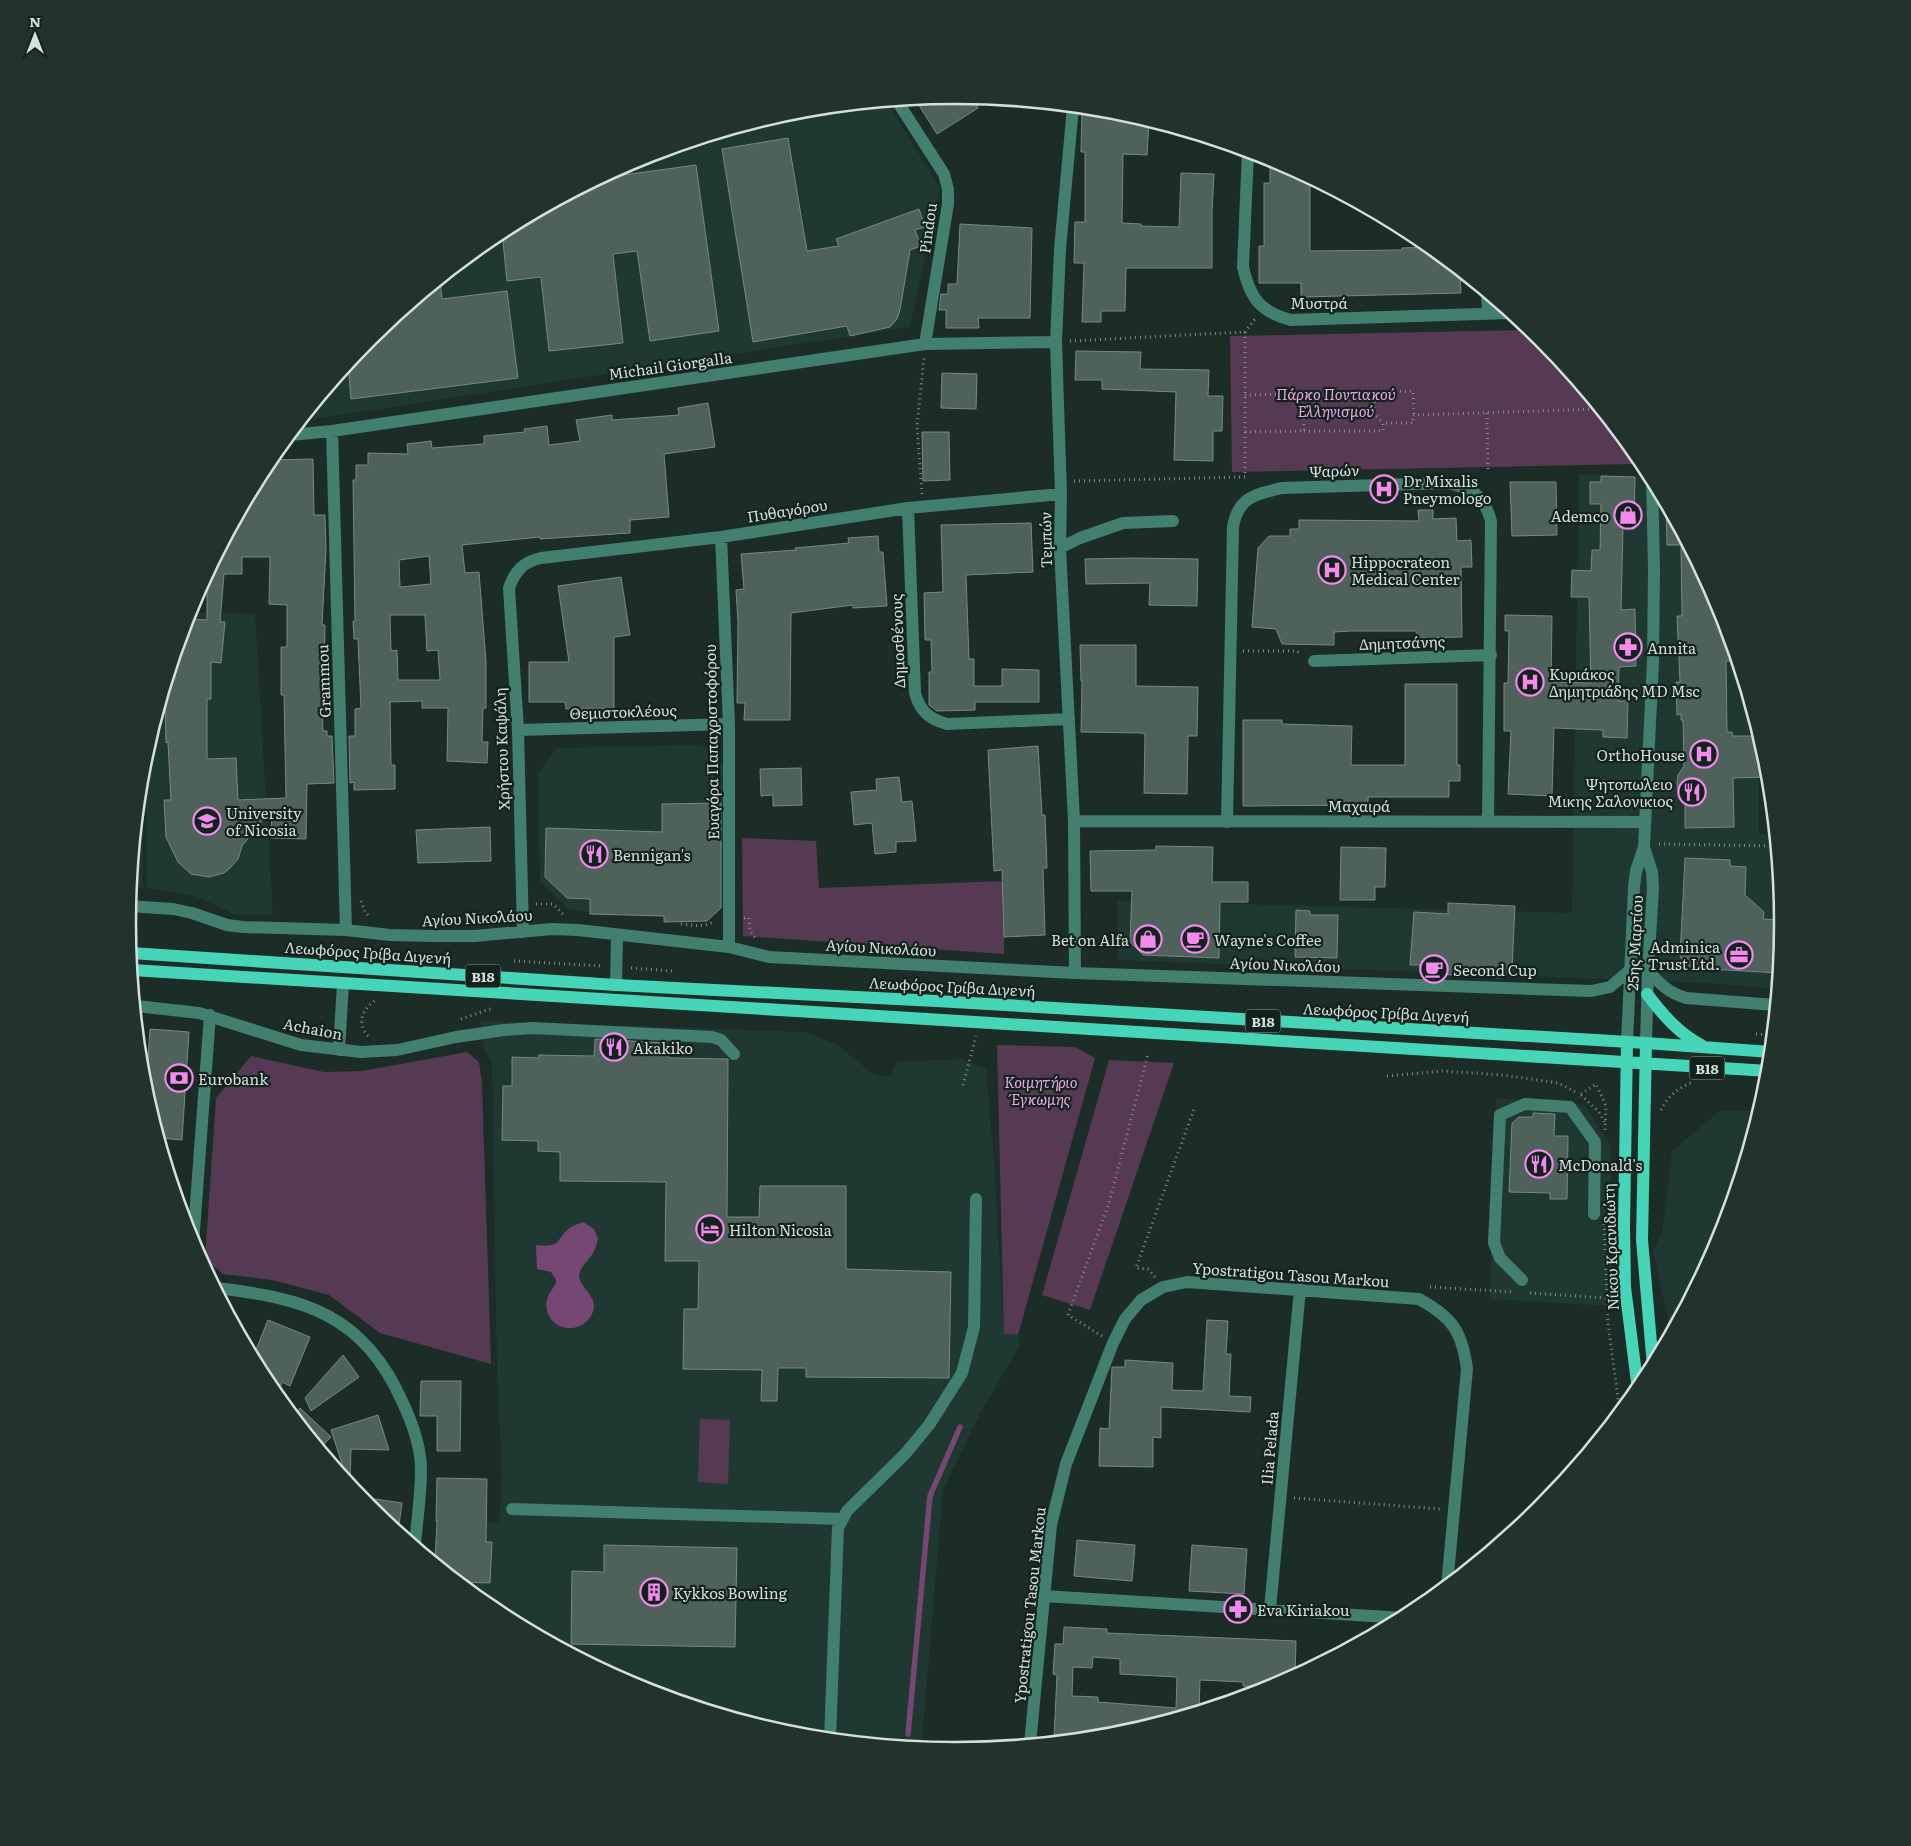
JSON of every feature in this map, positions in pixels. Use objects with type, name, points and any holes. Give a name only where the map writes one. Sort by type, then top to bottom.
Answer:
[{"type":"main road","name":"Λεωφόρος Γρίβα Διγενή","points":[[137,953],[616,985],[936,1001],[1764,1051]]},
{"type":"main road","name":"B18","points":[[138,970],[1761,1071]]},
{"type":"main road","points":[[1647,994],[1669,1022],[1692,1040],[1706,1047]]},
{"type":"main road","name":"Νίκου Κρανιδιώτη","points":[[1627,1042],[1625,1287],[1637,1379]]},
{"type":"main road","points":[[1646,1044],[1642,1240],[1652,1354]]},
{"type":"street","name":"Pindou","points":[[901,106],[940,167],[948,189],[948,204],[925,344]]},
{"type":"street","name":"Τεμπών","points":[[1072,113],[1060,240],[1056,342],[1061,488],[1060,548],[1074,821],[1075,973]]},
{"type":"street","name":"Μυστρά","points":[[1248,158],[1243,267],[1246,283],[1253,297],[1263,308],[1276,316],[1291,320],[1502,313]]},
{"type":"street","points":[[1487,300],[1488,313]]},
{"type":"street","name":"Michail Giorgalla","points":[[299,434],[332,431],[925,344],[1056,342]]},
{"type":"street","name":"Grammou","points":[[332,431],[346,930]]},
{"type":"street","name":"Ψαρών","points":[[1227,822],[1232,527],[1234,516],[1240,506],[1248,498],[1259,493],[1282,488],[1448,483],[1459,485],[1478,495],[1485,502],[1491,521],[1488,821]]},
{"type":"street","name":"Πυθαγόρου","points":[[520,567],[530,561],[541,558],[721,537],[908,508],[1061,488]]},
{"type":"street","name":"25ης Μαρτίου","points":[[1627,1042],[1634,887],[1636,870],[1644,847],[1653,661],[1652,493]]},
{"type":"street","name":"Δημοσθένους","points":[[908,508],[915,693],[918,704],[925,714],[935,721],[946,724],[1069,720]]},
{"type":"street","points":[[1060,548],[1080,538],[1123,523],[1174,521]]},
{"type":"street","name":"Ευαγόρα Παπαχριστοφόρου","points":[[721,537],[729,724],[729,947]]},
{"type":"street","name":"Χρήστου Καψάλη","points":[[520,567],[513,577],[509,588],[518,730],[523,932]]},
{"type":"street","name":"Δημητσάνης","points":[[1314,661],[1491,655]]},
{"type":"street","name":"Θεμιστοκλέους","points":[[518,730],[729,724]]},
{"type":"street","name":"Μαχαιρά","points":[[1074,821],[1645,822]]},
{"type":"street","name":"25ης Μαρτίου","points":[[1644,847],[1652,872],[1653,888],[1646,1044]]},
{"type":"street","name":"Αγίου Νικολάου","points":[[137,907],[173,909],[192,913],[227,925],[243,927],[346,930],[390,935],[434,936],[475,936],[560,929],[729,947],[769,957],[1075,973],[1591,991],[1610,987],[1629,971]]},
{"type":"street","points":[[616,985],[618,934]]},
{"type":"street","points":[[1648,971],[1663,987],[1674,995],[1686,998],[1770,1005]]},
{"type":"street","points":[[339,1050],[343,983]]},
{"type":"street","name":"Achaion","points":[[141,1006],[210,1015],[301,1045],[339,1050],[378,1052],[456,1037],[532,1028],[699,1036],[721,1040],[734,1054]]},
{"type":"street","points":[[194,1225],[210,1015]]},
{"type":"street","points":[[1522,1280],[1500,1258],[1494,1243],[1500,1115],[1525,1104],[1570,1106],[1596,1142],[1599,1215]]},
{"type":"street","points":[[830,1732],[837,1536],[842,1519],[847,1511],[905,1454],[939,1410],[962,1374],[974,1327],[976,1199]]},
{"type":"street","name":"Ypostratigou Tasou Markou","points":[[1031,1738],[1051,1526],[1066,1464],[1113,1344],[1125,1320],[1141,1300],[1163,1287],[1187,1282],[1419,1299],[1438,1310],[1454,1326],[1464,1346],[1467,1369],[1448,1577]]},
{"type":"street","points":[[223,1289],[253,1292],[305,1305],[331,1317],[368,1346],[388,1371],[410,1418],[418,1445],[421,1468],[415,1539]]},
{"type":"street","name":"Ilia Pelada","points":[[1270,1610],[1300,1289]]},
{"type":"street","points":[[512,1509],[842,1519]]},
{"type":"street","points":[[1044,1596],[1389,1617]]},
{"type":"path","points":[[1061,488],[1245,477],[1245,332],[1263,308]]},
{"type":"path","points":[[1056,342],[1245,332]]},
{"type":"path","points":[[923,507],[917,426],[925,344]]},
{"type":"path","points":[[1245,395],[1413,391],[1413,423],[1383,423]]},
{"type":"path","points":[[1245,432],[1383,431],[1383,423],[1374,413],[1374,392]]},
{"type":"path","points":[[1304,394],[1304,431]]},
{"type":"path","points":[[1414,415],[1593,409]]},
{"type":"path","points":[[1487,413],[1488,471]]},
{"type":"path","points":[[1230,651],[1297,651],[1314,661]]},
{"type":"path","points":[[1659,844],[1771,846]]},
{"type":"path","points":[[460,1020],[494,1008],[495,1003]]},
{"type":"path","points":[[368,1006],[362,1017],[365,1032],[372,1038]]},
{"type":"path","points":[[963,1085],[978,1031]]},
{"type":"path","points":[[1113,1344],[1068,1315],[1109,1203],[1148,1054]]},
{"type":"path","points":[[1387,1076],[1442,1071],[1503,1075],[1558,1083],[1581,1094],[1598,1111],[1606,1125]]},
{"type":"path","points":[[1660,1116],[1662,1108],[1672,1095],[1686,1085],[1702,1079]]},
{"type":"path","points":[[1581,1094],[1596,1084],[1606,1106],[1605,1133]]},
{"type":"path","points":[[1163,1287],[1148,1269],[1136,1268],[1194,1109]]},
{"type":"path","points":[[1599,1215],[1608,1323],[1619,1403]]},
{"type":"path","points":[[1281,1497],[1454,1511]]},
{"type":"shaded area","points":[[890,107],[940,188],[910,327],[310,420],[376,344],[415,307],[500,242],[593,188],[642,166],[692,147],[796,119]]},
{"type":"shaded area","points":[[1579,474],[1642,476],[1665,513],[1712,609],[1747,711],[1759,763],[1759,834],[1770,834],[1773,869],[1775,923],[1772,989],[1706,983],[1118,960],[1118,901],[1572,913]]},
{"type":"shaded area","name":"University of Nicosia","points":[[197,613],[255,614],[273,915],[234,914],[195,896],[147,888],[146,796],[152,763],[164,711]]},
{"type":"shaded area","points":[[699,745],[716,751],[724,770],[724,906],[707,921],[570,910],[540,881],[538,774],[556,748]]},
{"type":"shaded area","points":[[143,816],[143,888],[137,888]]},
{"type":"shaded area","points":[[481,1021],[806,1032],[837,1045],[872,1073],[880,1076],[891,1076],[896,1062],[962,1059],[986,1069],[994,1160],[1004,1334],[1018,1335],[1019,1347],[978,1417],[943,1491],[922,1741],[845,1734],[796,1727],[692,1699],[642,1680],[593,1658],[546,1632],[500,1604],[435,1556],[438,1523],[444,1520],[499,1523],[502,1477],[497,1371],[492,1063],[484,1049]]},
{"type":"shaded area","points":[[1496,1098],[1584,1104],[1611,1146],[1611,1306],[1490,1299]]},
{"type":"shaded area","points":[[1721,1110],[1753,1111],[1731,1186],[1712,1237],[1669,1325],[1653,1250],[1662,1233],[1672,1151]]},
{"type":"shaded area","points":[[583,1222],[594,1229],[598,1239],[593,1253],[579,1273],[580,1281],[593,1301],[594,1307],[592,1314],[585,1323],[575,1328],[567,1328],[553,1321],[547,1312],[546,1302],[556,1280],[551,1272],[537,1269],[536,1245],[554,1244],[571,1227]]},
{"type":"green space","name":"Πάρκο Ποντιακού Ελληνισμού","points":[[1520,330],[1571,383],[1605,424],[1633,464],[1232,472],[1230,336]]},
{"type":"green space","points":[[742,838],[816,841],[819,888],[1004,881],[1004,954],[743,936]]},
{"type":"green space","name":"Κοιμητήριο Έγκωμης","points":[[997,1045],[1075,1047],[1095,1058],[1018,1335],[1004,1334]]},
{"type":"green space","points":[[467,1052],[479,1062],[482,1084],[491,1364],[380,1333],[329,1295],[272,1280],[223,1274],[212,1265],[206,1251],[216,1098],[251,1056],[324,1072],[362,1071]]},
{"type":"green space","points":[[1109,1060],[1174,1063],[1090,1310],[1042,1295]]},
{"type":"green space","points":[[700,1419],[730,1420],[728,1484],[698,1482]]},
{"type":"building","points":[[919,105],[976,105],[978,108],[937,134]]},
{"type":"building","points":[[1082,114],[1115,119],[1149,127],[1147,155],[1123,154],[1122,223],[1141,224],[1141,226],[1179,227],[1181,173],[1214,174],[1212,268],[1126,268],[1125,311],[1101,311],[1101,322],[1082,322],[1084,263],[1074,263],[1075,222],[1085,222],[1085,152],[1081,152]]},
{"type":"building","points":[[788,138],[807,251],[839,246],[836,239],[919,209],[925,227],[915,230],[921,246],[910,250],[900,310],[897,319],[890,327],[850,336],[847,326],[753,342],[722,149]]},
{"type":"building","points":[[696,165],[719,331],[650,341],[637,251],[613,254],[623,343],[549,351],[541,277],[507,281],[503,240],[593,188],[622,175]]},
{"type":"building","points":[[1270,166],[1310,184],[1310,251],[1402,250],[1402,248],[1419,247],[1460,278],[1461,293],[1301,297],[1301,283],[1259,283],[1259,246],[1264,246],[1264,183],[1270,183]]},
{"type":"building","points":[[960,224],[1032,228],[1030,318],[978,318],[979,328],[946,328],[946,310],[939,310],[941,294],[948,294],[948,284],[957,284]]},
{"type":"building","points":[[441,286],[442,299],[507,291],[518,378],[351,399],[349,374],[376,344],[415,307]]},
{"type":"building","points":[[1076,351],[1141,352],[1140,369],[1209,370],[1208,396],[1223,396],[1222,431],[1213,431],[1213,461],[1174,460],[1176,392],[1102,389],[1102,380],[1075,380]]},
{"type":"building","points":[[942,373],[977,374],[976,409],[941,408]]},
{"type":"building","points":[[708,403],[715,447],[664,454],[669,517],[630,520],[630,533],[540,539],[540,537],[462,545],[465,573],[479,572],[486,662],[486,708],[483,708],[482,742],[488,742],[487,763],[447,761],[448,708],[422,708],[422,701],[390,702],[391,765],[395,765],[395,789],[354,790],[354,782],[350,783],[349,736],[355,736],[355,709],[361,708],[358,639],[354,639],[353,621],[355,621],[353,480],[356,480],[356,465],[368,465],[368,453],[408,454],[407,444],[431,441],[432,448],[484,444],[484,436],[525,432],[524,429],[547,426],[549,445],[580,441],[576,420],[612,415],[612,420],[679,415],[678,408]],"holes":[[[429,556],[431,584],[400,587],[399,560]],[[390,615],[425,615],[427,651],[438,650],[440,680],[398,680],[397,650],[391,651]]]},
{"type":"building","points":[[922,432],[949,432],[950,480],[923,481]]},
{"type":"building","points":[[313,459],[314,515],[325,515],[326,549],[322,625],[325,625],[324,677],[326,677],[326,696],[322,696],[323,731],[327,731],[327,736],[332,736],[334,783],[307,784],[306,839],[271,838],[272,808],[242,846],[238,859],[229,869],[224,873],[209,877],[191,874],[178,862],[166,837],[164,800],[171,800],[165,707],[195,619],[207,620],[207,592],[246,513],[274,468],[280,460]],"holes":[[[242,557],[270,557],[269,604],[287,605],[287,647],[281,647],[281,695],[284,695],[286,798],[238,800],[236,758],[207,759],[207,699],[211,699],[211,662],[221,663],[225,622],[220,622],[224,574],[242,574]]]},
{"type":"building","points":[[1601,476],[1635,477],[1634,529],[1623,528],[1621,610],[1635,609],[1636,666],[1619,667],[1618,701],[1628,701],[1627,738],[1603,737],[1603,730],[1554,728],[1552,796],[1508,794],[1511,731],[1504,731],[1504,683],[1508,683],[1509,631],[1505,631],[1505,615],[1552,616],[1551,682],[1591,683],[1589,597],[1571,597],[1572,570],[1591,571],[1592,550],[1600,550],[1601,504],[1590,504],[1590,482],[1601,482]]},
{"type":"building","points":[[1510,482],[1556,482],[1557,535],[1512,536]]},
{"type":"building","name":"Hippocrateon Medical Center","points":[[1418,510],[1433,510],[1433,519],[1456,518],[1457,541],[1471,540],[1472,567],[1461,567],[1462,637],[1417,638],[1416,631],[1351,631],[1334,632],[1334,645],[1282,644],[1276,629],[1252,627],[1258,548],[1269,536],[1290,536],[1290,529],[1299,529],[1299,520],[1419,521]]},
{"type":"building","points":[[1666,515],[1690,561],[1712,609],[1731,661],[1726,661],[1727,732],[1732,732],[1733,736],[1753,736],[1761,777],[1733,778],[1734,827],[1685,828],[1685,797],[1678,789],[1677,783],[1678,775],[1684,766],[1683,720],[1681,720],[1681,714],[1677,715],[1676,682],[1680,682],[1677,616],[1682,616],[1681,545],[1667,545]]},
{"type":"building","points":[[1031,523],[1033,572],[966,575],[969,659],[974,659],[974,686],[1002,686],[1002,669],[1039,670],[1039,702],[975,702],[975,710],[937,711],[929,705],[929,672],[932,672],[931,640],[925,640],[924,593],[943,592],[941,525]]},
{"type":"building","points":[[878,536],[879,552],[883,552],[887,606],[853,608],[853,605],[791,613],[790,720],[744,720],[745,703],[737,703],[738,622],[736,590],[744,589],[741,554],[796,550],[795,548],[849,543],[848,538]]},
{"type":"building","points":[[1085,559],[1198,559],[1197,606],[1149,605],[1150,583],[1086,584]]},
{"type":"building","points":[[621,577],[630,635],[614,637],[614,709],[566,709],[565,702],[529,702],[529,662],[569,662],[558,586]]},
{"type":"building","points":[[1080,645],[1136,645],[1136,686],[1198,687],[1197,736],[1188,736],[1187,794],[1144,793],[1145,735],[1143,733],[1081,732],[1082,681]]},
{"type":"building","points":[[1405,684],[1457,684],[1457,765],[1460,765],[1460,781],[1449,781],[1449,797],[1368,797],[1368,805],[1243,806],[1243,720],[1282,720],[1282,724],[1352,726],[1351,765],[1405,765]]},
{"type":"building","points":[[1038,746],[1042,815],[1045,815],[1047,868],[1043,868],[1045,935],[1004,937],[1002,870],[994,871],[988,750]]},
{"type":"building","points":[[801,768],[802,805],[773,806],[773,795],[761,796],[760,769]]},
{"type":"building","points":[[899,777],[902,802],[912,801],[916,841],[896,842],[896,852],[875,854],[872,823],[854,825],[851,792],[877,790],[876,779]]},
{"type":"building","points":[[721,803],[721,908],[707,921],[664,922],[664,916],[590,914],[590,899],[567,898],[545,877],[546,828],[662,832],[662,804]]},
{"type":"building","points":[[490,827],[491,861],[418,863],[416,830]]},
{"type":"building","points":[[1156,846],[1213,847],[1212,882],[1248,882],[1248,902],[1220,902],[1219,958],[1143,955],[1130,942],[1132,891],[1091,891],[1090,851],[1156,850]]},
{"type":"building","points":[[1341,847],[1386,848],[1385,887],[1375,887],[1375,900],[1340,900]]},
{"type":"building","points":[[1685,858],[1730,860],[1730,866],[1746,867],[1745,895],[1764,912],[1763,919],[1775,920],[1773,973],[1692,968],[1683,962],[1680,956]]},
{"type":"building","points":[[1448,903],[1515,906],[1512,970],[1501,978],[1420,973],[1420,965],[1410,965],[1414,912],[1448,914]]},
{"type":"building","points":[[1296,910],[1310,911],[1310,915],[1338,915],[1337,958],[1295,957]]},
{"type":"building","points":[[150,1029],[189,1032],[182,1140],[165,1138],[148,1060]]},
{"type":"building","name":"Hilton Nicosia","points":[[595,1039],[667,1043],[669,1058],[728,1059],[727,1217],[759,1217],[760,1186],[846,1186],[846,1269],[951,1272],[949,1378],[806,1377],[806,1368],[778,1368],[777,1401],[761,1401],[762,1370],[683,1369],[684,1309],[698,1309],[699,1261],[665,1261],[666,1182],[560,1181],[560,1152],[538,1151],[538,1141],[502,1140],[503,1086],[512,1086],[512,1057],[539,1058],[539,1055],[594,1056]]},
{"type":"building","name":"McDonald's","points":[[1533,1113],[1555,1114],[1554,1136],[1568,1136],[1567,1199],[1550,1199],[1550,1193],[1509,1192],[1512,1123],[1519,1117],[1533,1117]]},
{"type":"building","points":[[268,1320],[310,1337],[290,1386],[282,1382],[281,1387],[256,1349]]},
{"type":"building","points":[[1207,1320],[1228,1321],[1226,1354],[1231,1354],[1229,1396],[1251,1397],[1250,1412],[1161,1407],[1161,1438],[1153,1437],[1153,1467],[1099,1466],[1100,1428],[1109,1429],[1112,1367],[1125,1367],[1125,1360],[1173,1363],[1172,1390],[1203,1391]]},
{"type":"building","points":[[343,1355],[359,1377],[311,1411],[305,1398]]},
{"type":"building","points":[[421,1381],[461,1381],[460,1451],[437,1451],[437,1416],[420,1416]]},
{"type":"building","points":[[300,1408],[331,1437],[324,1444],[306,1422],[297,1410]]},
{"type":"building","points":[[378,1415],[389,1450],[351,1449],[350,1474],[343,1466],[331,1430]]},
{"type":"building","points":[[437,1478],[487,1479],[486,1542],[492,1542],[490,1583],[470,1582],[435,1555]]},
{"type":"building","points":[[373,1499],[402,1503],[399,1524]]},
{"type":"building","points":[[1077,1540],[1135,1545],[1132,1581],[1074,1576]]},
{"type":"building","name":"Kykkos Bowling","points":[[604,1545],[737,1548],[735,1647],[571,1644],[572,1571],[604,1572]]},
{"type":"building","points":[[1192,1545],[1247,1549],[1244,1594],[1189,1591]]},
{"type":"building","points":[[1064,1627],[1107,1629],[1107,1633],[1296,1641],[1295,1668],[1252,1686],[1243,1686],[1243,1682],[1200,1680],[1199,1705],[1115,1727],[1054,1736],[1057,1675],[1053,1674],[1055,1644],[1063,1644]],"holes":[[[1093,1657],[1120,1659],[1120,1674],[1177,1677],[1176,1708],[1098,1702],[1098,1697],[1072,1696],[1073,1667],[1092,1668]]]},
{"type":"waterway","points":[[908,1734],[930,1496],[960,1427]]},
{"type":"place","name":"Dr Mixalis Pneymologo","points":[[1384,489]]},
{"type":"place","name":"Ademco","points":[[1628,515]]},
{"type":"place","name":"Hippocrateon Medical Center","points":[[1332,570]]},
{"type":"place","name":"Annita","points":[[1628,647]]},
{"type":"place","name":"Κυριάκος Δημητριάδης MD Msc","points":[[1530,682]]},
{"type":"place","name":"OrthoHouse","points":[[1704,754]]},
{"type":"place","name":"Ψητοπωλειο Μικης Σαλονικιος","points":[[1692,792]]},
{"type":"place","name":"University of Nicosia","points":[[207,821]]},
{"type":"place","name":"Bennigan's","points":[[594,854]]},
{"type":"place","name":"Bet on Alfa","points":[[1148,939]]},
{"type":"place","name":"Wayne's Coffee","points":[[1195,939]]},
{"type":"place","name":"Adminica Trust Ltd.","points":[[1739,955]]},
{"type":"place","name":"Second Cup","points":[[1434,969]]},
{"type":"place","name":"Akakiko","points":[[614,1047]]},
{"type":"place","name":"Eurobank","points":[[179,1078]]},
{"type":"place","name":"McDonald's","points":[[1539,1164]]},
{"type":"place","name":"Hilton Nicosia","points":[[710,1229]]},
{"type":"place","name":"Kykkos Bowling","points":[[654,1592]]},
{"type":"place","name":"Eva Kiriakou","points":[[1238,1609]]}]
